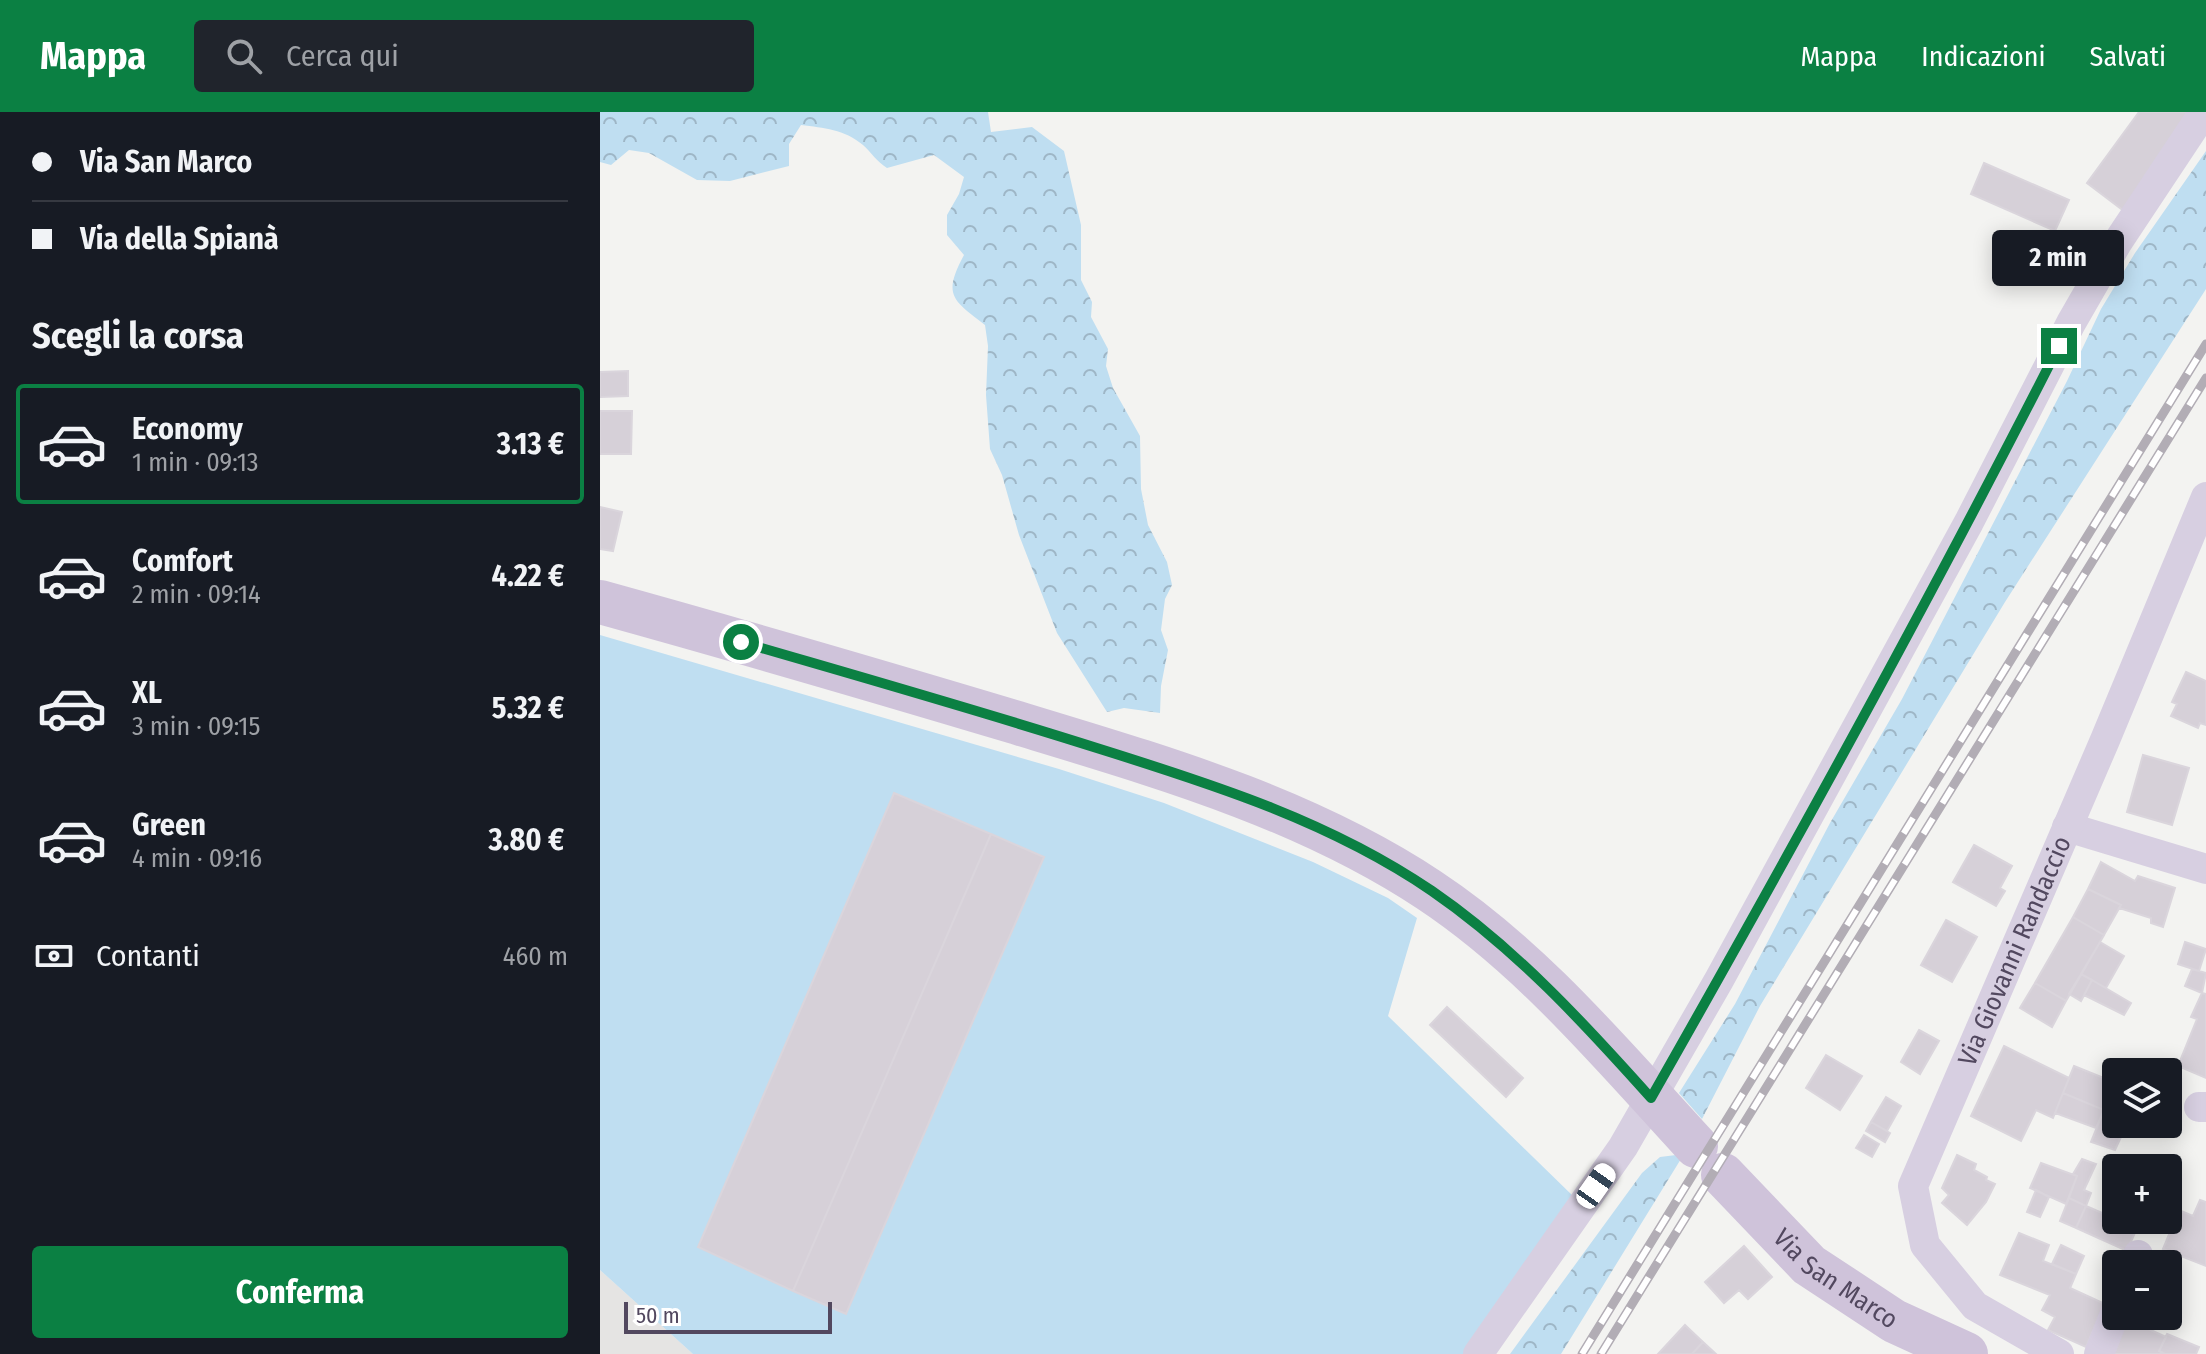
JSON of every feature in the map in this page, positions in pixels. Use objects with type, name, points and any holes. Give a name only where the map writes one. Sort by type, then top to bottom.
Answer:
[{"type":"main road","name":"Via San Marco","points":[[600,602],[1193,778],[1305,820],[1384,862],[1475,923],[1536,977],[1809,1265],[1894,1321],[1966,1354]]},
{"type":"street","points":[[1478,1354],[1613,1163],[1651,1098],[1719,980],[1969,522],[2071,323],[2117,243],[2204,112]]},
{"type":"street","name":"Via Giovanni Randaccio","points":[[2059,1354],[1975,1306],[1925,1245],[1913,1186],[2206,497]]},
{"type":"street","points":[[2067,827],[2206,869]]},
{"type":"street","points":[[2099,1354],[2108,1330]]},
{"type":"shaded area","points":[[600,1270],[693,1354],[600,1354]]},
{"type":"green space","points":[[600,112],[988,112],[991,132],[1032,127],[1064,151],[1081,225],[1081,280],[1092,302],[1091,317],[1108,349],[1106,366],[1113,388],[1140,436],[1141,489],[1148,525],[1167,562],[1172,585],[1165,599],[1161,630],[1168,650],[1161,686],[1160,713],[1124,708],[1107,712],[1057,633],[1019,535],[1002,475],[990,449],[985,325],[954,296],[954,280],[964,255],[947,235],[947,215],[964,177],[934,155],[887,168],[849,136],[834,130],[801,125],[789,144],[789,166],[730,181],[697,180],[649,153],[629,150],[611,165],[600,162]]},
{"type":"green space","points":[[2206,151],[2206,289],[2005,602],[1760,1006],[1702,1119],[1679,1093],[1735,1004],[1830,823],[1902,699],[2067,381],[2101,309],[2135,253]]},
{"type":"green space","points":[[600,635],[1059,769],[1164,803],[1313,862],[1388,898],[1417,918],[1388,1016],[1573,1196],[1466,1354],[693,1354],[600,1270]]},
{"type":"green space","points":[[1684,1154],[1561,1354],[1510,1354],[1642,1173],[1660,1157]]},
{"type":"building","points":[[2139,112],[2195,112],[2124,211],[2087,183]]},
{"type":"building","points":[[1984,163],[2069,200],[2055,231],[1971,194]]},
{"type":"building","points":[[628,371],[628,396],[600,397],[600,372]]},
{"type":"building","points":[[600,411],[632,411],[631,454],[600,454]]},
{"type":"building","points":[[600,507],[622,512],[613,551],[600,549]]},
{"type":"building","points":[[2186,672],[2206,681],[2206,725],[2200,723],[2198,728],[2171,716],[2177,704],[2172,702]]},
{"type":"building","points":[[2143,755],[2189,768],[2172,825],[2127,812]]},
{"type":"building","points":[[894,793],[991,834],[793,1291],[698,1247]]},
{"type":"building","points":[[991,834],[1044,857],[846,1314],[793,1291]]},
{"type":"building","points":[[1974,845],[2012,866],[2000,888],[2005,891],[1996,906],[1953,882]]},
{"type":"building","points":[[2101,862],[2135,881],[2138,876],[2175,888],[2163,927],[2151,923],[2151,918],[2119,908],[2121,905],[2088,889]]},
{"type":"building","points":[[2088,889],[2121,905],[2104,935],[2073,917]]},
{"type":"building","points":[[2073,917],[2104,935],[2066,1001],[2035,983]]},
{"type":"building","points":[[1946,920],[1977,937],[1952,982],[1921,965]]},
{"type":"building","points":[[2100,942],[2124,956],[2106,988],[2081,974]]},
{"type":"building","points":[[2185,942],[2206,949],[2199,971],[2178,964]]},
{"type":"building","points":[[2192,969],[2206,973],[2202,993],[2185,986]]},
{"type":"building","points":[[2081,974],[2092,980],[2081,1001],[2069,994]]},
{"type":"building","points":[[2092,980],[2131,1003],[2124,1015],[2084,995]]},
{"type":"building","points":[[2035,983],[2066,1001],[2052,1027],[2020,1008]]},
{"type":"building","points":[[2202,993],[2206,994],[2206,1078],[2182,1068],[2181,1058],[2197,1019],[2191,1017]]},
{"type":"building","points":[[1447,1007],[1523,1078],[1506,1097],[1430,1025]]},
{"type":"building","points":[[1919,1030],[1939,1041],[1920,1074],[1901,1062]]},
{"type":"building","points":[[2004,1046],[2069,1078],[2053,1118],[2036,1110],[2021,1141],[1971,1116]]},
{"type":"building","points":[[1826,1055],[1862,1076],[1840,1110],[1806,1088]]},
{"type":"building","points":[[2074,1066],[2102,1077],[2102,1109],[2063,1093]]},
{"type":"building","points":[[2063,1093],[2102,1109],[2096,1128],[2055,1113]]},
{"type":"building","points":[[1886,1097],[1901,1106],[1887,1131],[1871,1122]]},
{"type":"building","points":[[2102,1115],[2102,1138],[2121,1138],[2115,1150],[2091,1142]]},
{"type":"building","points":[[1871,1122],[1890,1133],[1885,1142],[1866,1131]]},
{"type":"building","points":[[1864,1135],[1879,1144],[1872,1157],[1856,1148]]},
{"type":"building","points":[[1957,1155],[1976,1164],[1974,1170],[1995,1184],[1986,1202],[1967,1225],[1942,1203],[1949,1195],[1942,1188]]},
{"type":"building","points":[[2082,1159],[2096,1164],[2084,1190],[2091,1193],[2086,1206],[2069,1198],[2077,1176],[2073,1174]]},
{"type":"building","points":[[2041,1163],[2077,1176],[2066,1204],[2030,1188]]},
{"type":"building","points":[[2036,1190],[2049,1197],[2040,1217],[2027,1212]]},
{"type":"building","points":[[2069,1198],[2086,1206],[2076,1228],[2060,1221]]},
{"type":"building","points":[[2200,1200],[2206,1202],[2206,1266],[2182,1257],[2182,1250],[2163,1249],[2169,1234],[2182,1234],[2182,1211],[2193,1216]]},
{"type":"building","points":[[2086,1206],[2102,1213],[2102,1234],[2134,1234],[2125,1250],[2076,1228]]},
{"type":"building","points":[[2019,1233],[2049,1245],[2043,1261],[2076,1274],[2070,1288],[2102,1303],[2102,1311],[2086,1347],[2048,1330],[2055,1317],[2042,1310],[2050,1295],[2000,1275]]},
{"type":"building","points":[[2061,1245],[2084,1256],[2076,1274],[2052,1264]]},
{"type":"building","points":[[1744,1246],[1772,1277],[1748,1299],[1739,1290],[1724,1303],[1705,1282]]},
{"type":"building","points":[[1685,1325],[1703,1342],[1692,1354],[1658,1354]]},
{"type":"building","points":[[2122,1330],[2151,1330],[2166,1337],[2159,1351],[2165,1354],[2111,1354]]},
{"type":"building","points":[[2167,1334],[2199,1347],[2196,1354],[2165,1354],[2159,1351]]},
{"type":"building","points":[[1703,1342],[1716,1354],[1692,1354]]},
{"type":"railway","points":[[1582,1354],[2206,344]]},
{"type":"railway","points":[[1601,1354],[2206,378]]},
{"type":"route","points":[[741,642],[1193,778],[1305,820],[1345,840],[1430,890],[1475,923],[1536,977],[1651,1098],[1719,980],[1954,549],[2059,346]]}]
